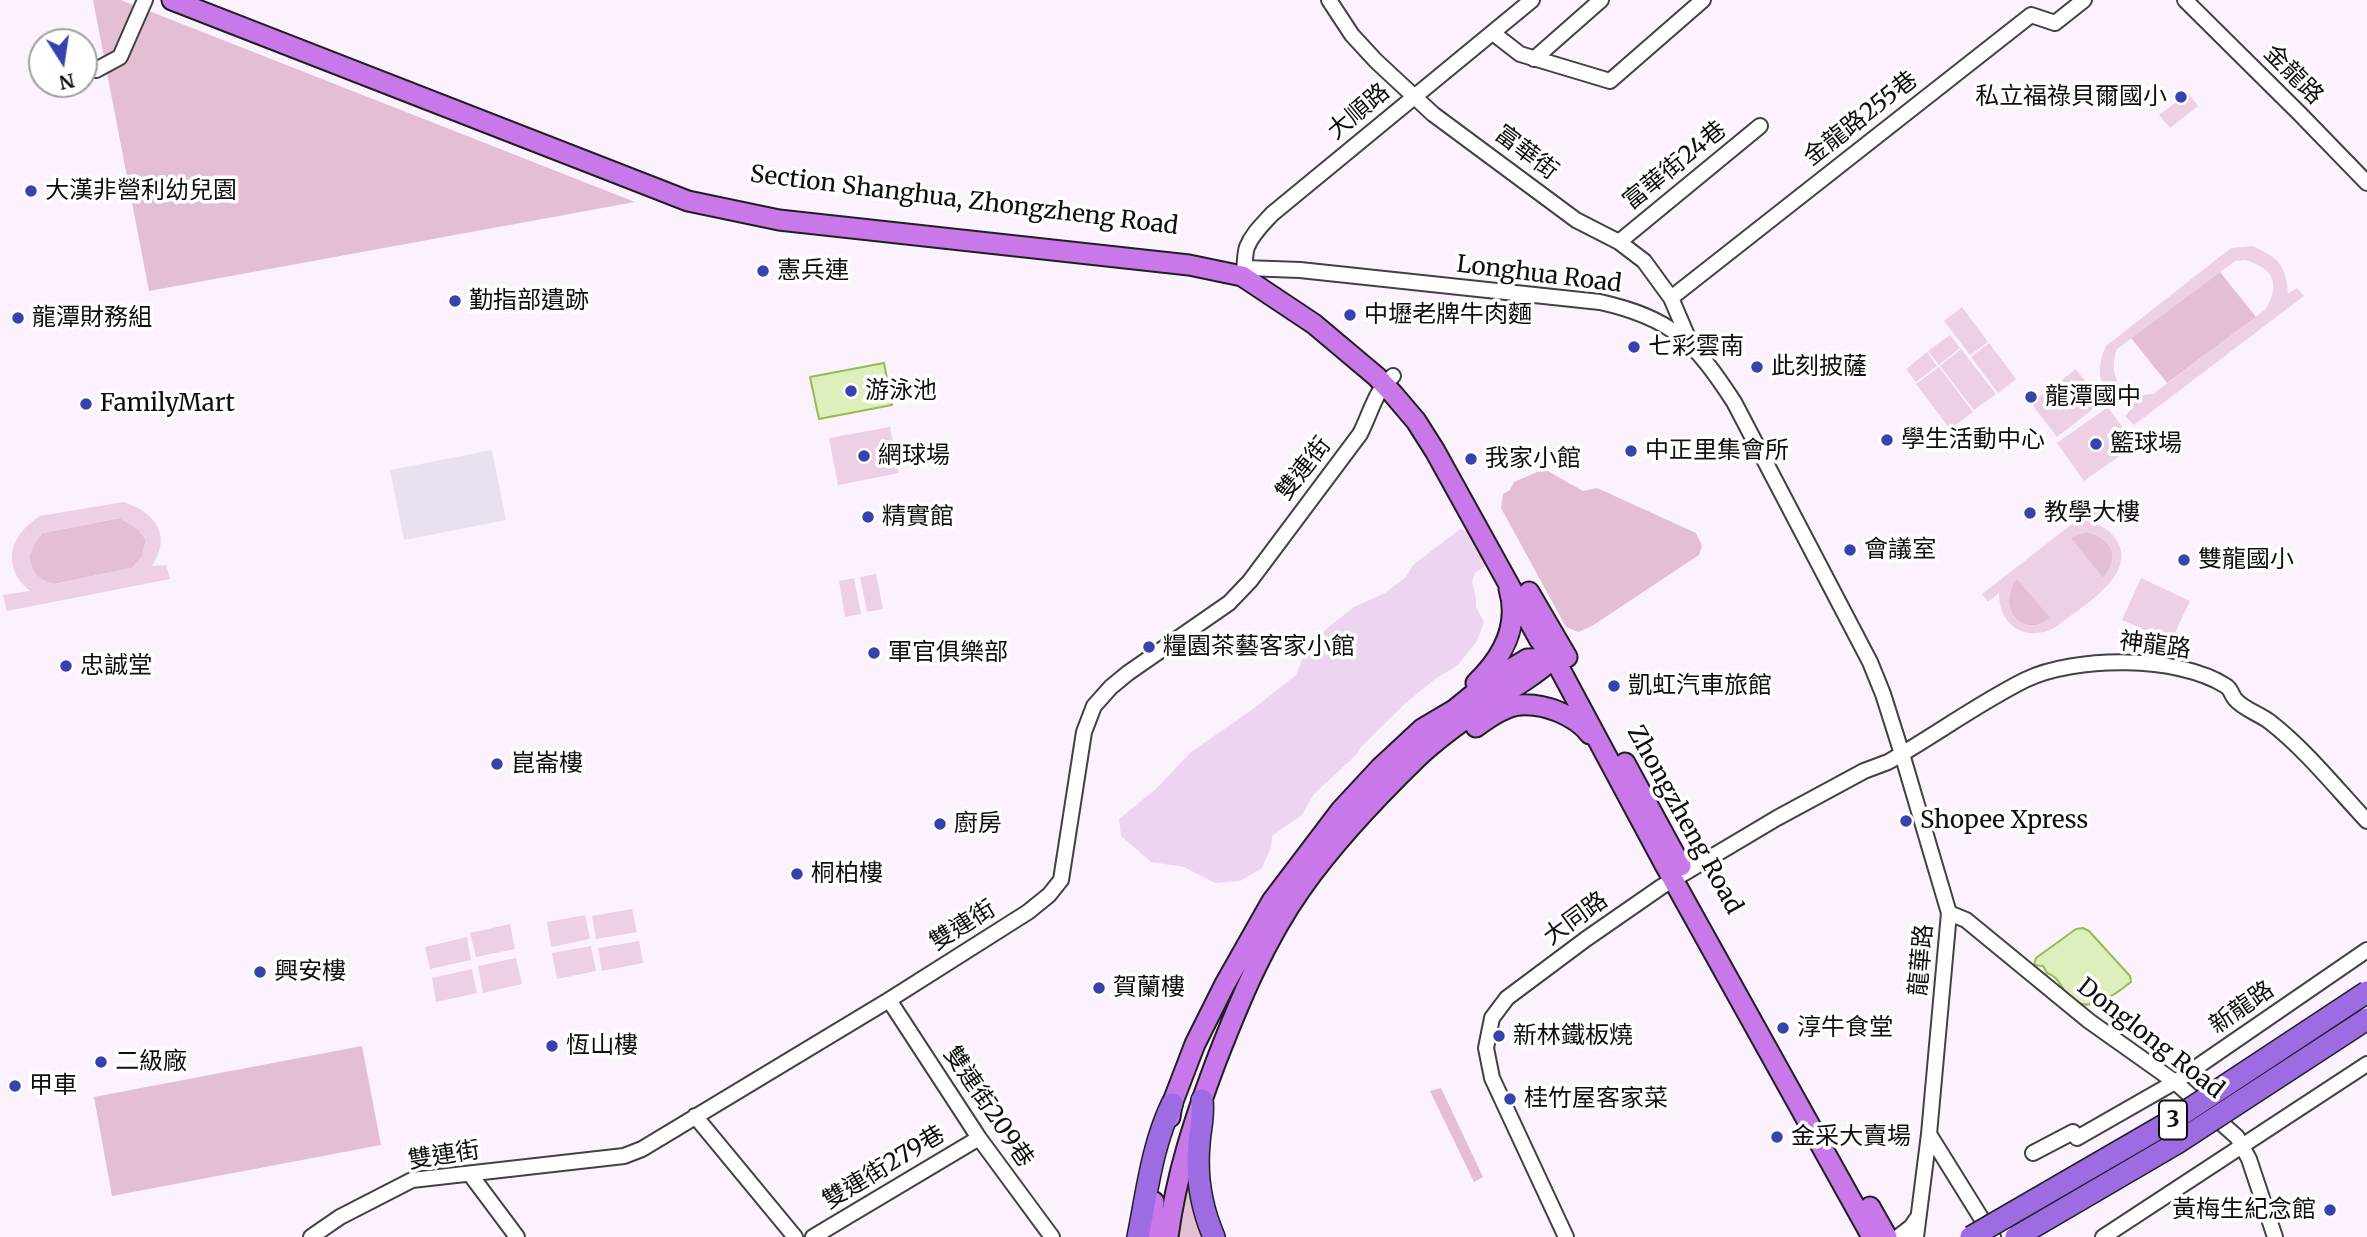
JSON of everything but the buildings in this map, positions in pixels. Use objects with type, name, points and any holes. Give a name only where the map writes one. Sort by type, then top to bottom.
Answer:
[{"type":"highway","name":"3","points":[[1971,1237],[2173,1120],[2367,992]]},
{"type":"highway","name":"3","points":[[2016,1237],[2177,1143],[2367,1019]]},
{"type":"highway","points":[[1202,1100],[1204,1115],[1197,1170],[1214,1237]]},
{"type":"highway","points":[[1138,1237],[1152,1161],[1162,1126],[1172,1104]]},
{"type":"main road","points":[[172,0],[364,68]]},
{"type":"main road","points":[[196,0],[364,68]]},
{"type":"main road","name":"Section Shanghua, Zhongzheng Road","points":[[364,68],[688,201],[779,220],[1244,272]]},
{"type":"main road","name":"Zhongzheng Road","points":[[1244,272],[1388,380],[1425,413],[1445,442],[1564,651],[1679,876],[1872,1237]]},
{"type":"main road","name":"Zhongzheng Road","points":[[1388,380],[1435,451],[1539,639],[1554,658],[1606,757],[1679,876],[1887,1237]]},
{"type":"main road","points":[[1150,1237],[1154,1199],[1172,1104],[1195,1044],[1224,984],[1272,901],[1341,810],[1380,768],[1446,706],[1478,682],[1503,652],[1511,628],[1512,598],[1503,571]]},
{"type":"main road","points":[[1422,729],[1527,659],[1554,658]]},
{"type":"main road","points":[[1168,1237],[1172,1204],[1192,1128],[1234,1014],[1270,941],[1302,888],[1376,800],[1419,756],[1481,708],[1554,658]]},
{"type":"main road","points":[[1376,800],[1483,722],[1519,705],[1547,707],[1567,717],[1587,730],[1606,757]]},
{"type":"street","points":[[98,69],[120,57],[145,0]]},
{"type":"street","name":"富華街","points":[[1329,0],[1352,35],[1433,114],[1568,213],[1619,242],[1644,261],[1671,298],[1690,342]]},
{"type":"street","name":"大順路","points":[[1244,272],[1246,249],[1272,214],[1532,0]]},
{"type":"street","points":[[1534,59],[1601,0]]},
{"type":"street","points":[[1493,33],[1520,54],[1610,81],[1703,0]]},
{"type":"street","name":"金龍路255巷","points":[[1671,298],[2031,15],[2055,23],[2084,0]]},
{"type":"street","name":"金龍路","points":[[2185,0],[2367,183]]},
{"type":"street","name":"富華街24巷","points":[[1619,242],[1760,126]]},
{"type":"street","name":"Longhua Road","points":[[1244,272],[1300,270],[1600,302],[1650,316],[1690,342],[1715,372],[1734,402],[1845,612],[1883,694],[1902,754]]},
{"type":"street","name":"雙連街","points":[[311,1237],[340,1217],[412,1180],[624,1156],[642,1149],[889,1000],[1028,912],[1049,895],[1061,880],[1084,732],[1094,706],[1128,673],[1229,603],[1250,581],[1360,434],[1388,380]]},
{"type":"street","name":"神龍路","points":[[1902,754],[2026,680],[2090,663],[2150,663],[2205,676],[2229,687],[2235,699],[2270,722],[2367,821]]},
{"type":"street","name":"大同路","points":[[1566,1237],[1492,1077],[1486,1048],[1492,1018],[1507,998],[1597,931],[1679,876],[1777,818],[1864,771],[1902,754]]},
{"type":"street","name":"龍華路","points":[[1902,754],[1949,913],[1930,1134],[1916,1237]]},
{"type":"street","name":"Donglong Road","points":[[1949,913],[1966,920],[2090,1021],[2175,1082],[2237,1138],[2249,1159],[2275,1237]]},
{"type":"street","name":"新龍路","points":[[2033,1153],[2073,1132],[2077,1138],[2175,1082],[2367,950]]},
{"type":"street","name":"雙連街209巷","points":[[889,1000],[979,1138],[1052,1237]]},
{"type":"street","points":[[2104,1237],[2367,1063]]},
{"type":"street","points":[[695,1116],[796,1237]]},
{"type":"street","points":[[1930,1134],[1993,1237]]},
{"type":"street","name":"雙連街279巷","points":[[813,1237],[979,1138]]},
{"type":"street","points":[[470,1174],[517,1237]]},
{"type":"street","points":[[1898,1237],[1911,1227],[1919,1216]]},
{"type":"shaded area","points":[[93,0],[121,0],[635,202],[149,291]]},
{"type":"shaded area","points":[[2188,93],[2198,106],[2170,128],[2159,115]]},
{"type":"shaded area","points":[[2253,246],[2269,255],[2283,269],[2288,294],[2297,288],[2304,296],[2134,425],[2125,416],[2133,407],[2114,398],[2107,391],[2100,376],[2106,346],[2231,248]],"holes":[[[2235,261],[2255,263],[2272,278],[2273,292],[2266,309],[2153,394],[2134,394],[2119,384],[2114,360],[2117,349]]]},
{"type":"shaded area","points":[[2220,272],[2256,317],[2167,383],[2131,338]]},
{"type":"shaded area","points":[[1962,307],[1988,342],[1970,355],[1944,321]]},
{"type":"shaded area","points":[[1950,335],[1960,348],[1939,365],[1928,351]]},
{"type":"shaded area","points":[[1989,343],[2016,379],[1998,393],[1971,357]]},
{"type":"shaded area","points":[[1961,349],[1996,394],[1974,410],[1940,366]]},
{"type":"shaded area","points":[[1927,352],[1937,366],[1916,382],[1906,369]]},
{"type":"shaded area","name":"游泳池","points":[[884,363],[892,405],[819,419],[810,377]]},
{"type":"shaded area","points":[[1939,367],[1973,412],[1950,429],[1916,384]]},
{"type":"shaded area","points":[[2076,369],[2101,403],[2057,437],[2031,403]]},
{"type":"shaded area","name":"籃球場","points":[[2108,407],[2135,445],[2084,481],[2057,443]]},
{"type":"shaded area","name":"網球場","points":[[890,427],[899,473],[838,485],[829,438]]},
{"type":"shaded area","points":[[492,450],[506,520],[404,540],[390,470]]},
{"type":"shaded area","points":[[1544,469],[1583,491],[1597,488],[1696,533],[1702,546],[1699,555],[1592,626],[1578,632],[1566,627],[1501,508],[1503,494],[1510,490],[1514,482]]},
{"type":"shaded area","points":[[124,502],[135,507],[145,512],[158,526],[161,544],[152,566],[166,565],[170,579],[7,611],[3,595],[30,591],[15,571],[12,551],[22,532],[40,516]],"holes":[[[120,518],[138,529],[146,540],[142,556],[132,568],[54,584],[40,578],[32,567],[29,557],[42,533]]]},
{"type":"shaded area","points":[[2094,507],[2100,515],[2090,523],[2105,529],[2117,541],[2121,554],[2120,567],[2113,579],[2091,601],[2045,632],[2025,632],[2017,629],[2004,615],[1999,593],[1988,602],[1982,594]],"holes":[[[2086,532],[2102,539],[2111,549],[2112,563],[2103,578],[2071,538]],[[2017,579],[2050,618],[2041,624],[2032,625],[2023,624],[2016,619],[2009,602]]]},
{"type":"shaded area","points":[[120,518],[138,529],[146,540],[142,556],[132,568],[54,584],[34,572],[29,557],[42,533]]},
{"type":"shaded area","points":[[1460,529],[1474,535],[1486,554],[1484,567],[1475,573],[1472,582],[1476,607],[1484,622],[1477,641],[1458,665],[1435,679],[1407,702],[1362,746],[1356,755],[1314,794],[1302,815],[1272,836],[1271,847],[1262,868],[1240,881],[1215,883],[1184,867],[1151,862],[1121,836],[1119,819],[1156,789],[1191,752],[1296,675],[1303,657],[1326,629],[1354,607],[1385,593],[1406,577],[1413,565]]},
{"type":"shaded area","points":[[2086,532],[2102,539],[2111,549],[2112,563],[2103,578],[2070,538]]},
{"type":"shaded area","points":[[876,574],[883,609],[867,612],[860,577]]},
{"type":"shaded area","points":[[854,578],[861,614],[845,617],[839,581]]},
{"type":"shaded area","points":[[2017,578],[2051,618],[2040,624],[2030,625],[2015,618],[2010,610],[2009,600]]},
{"type":"shaded area","points":[[2141,578],[2190,601],[2171,641],[2122,620]]},
{"type":"shaded area","points":[[632,909],[637,932],[596,939],[592,916]]},
{"type":"shaded area","points":[[585,915],[590,939],[551,947],[547,922]]},
{"type":"shaded area","points":[[510,924],[515,949],[476,957],[470,933]]},
{"type":"shaded area","points":[[2076,929],[2089,931],[2130,976],[2131,982],[2100,1002],[2091,1004],[2075,1002],[2043,966],[2034,965],[2036,958]]},
{"type":"shaded area","points":[[467,937],[471,960],[430,969],[425,947]]},
{"type":"shaded area","points":[[639,941],[643,963],[602,971],[598,948]]},
{"type":"shaded area","points":[[591,946],[596,971],[557,979],[552,953]]},
{"type":"shaded area","points":[[516,958],[522,984],[483,993],[478,966]]},
{"type":"shaded area","points":[[472,969],[477,993],[436,1002],[432,978]]},
{"type":"shaded area","points":[[362,1046],[381,1145],[112,1196],[94,1097]]},
{"type":"shaded area","points":[[1441,1088],[1483,1177],[1474,1182],[1430,1091]]},
{"type":"shaded area","points":[[1190,1158],[1203,1237],[1179,1237],[1181,1203]]},
{"type":"place","name":"私立福祿貝爾國小","points":[[2181,97]]},
{"type":"place","name":"大漢非營利幼兒園","points":[[31,191]]},
{"type":"place","name":"憲兵連","points":[[763,271]]},
{"type":"place","name":"勤指部遺跡","points":[[455,301]]},
{"type":"place","name":"中壢老牌牛肉麵","points":[[1350,315]]},
{"type":"place","name":"龍潭財務組","points":[[18,318]]},
{"type":"place","name":"七彩雲南","points":[[1634,347]]},
{"type":"place","name":"此刻披薩","points":[[1757,367]]},
{"type":"place","name":"游泳池","points":[[851,391]]},
{"type":"place","name":"龍潭國中","points":[[2031,397]]},
{"type":"place","name":"FamilyMart","points":[[86,404]]},
{"type":"place","name":"學生活動中心","points":[[1887,440]]},
{"type":"place","name":"籃球場","points":[[2096,444]]},
{"type":"place","name":"中正里集會所","points":[[1631,451]]},
{"type":"place","name":"網球場","points":[[864,456]]},
{"type":"place","name":"我家小館","points":[[1471,459]]},
{"type":"place","name":"教學大樓","points":[[2030,513]]},
{"type":"place","name":"精實館","points":[[868,517]]},
{"type":"place","name":"會議室","points":[[1850,550]]},
{"type":"place","name":"雙龍國小","points":[[2184,560]]},
{"type":"place","name":"糧園茶藝客家小館","points":[[1149,647]]},
{"type":"place","name":"軍官俱樂部","points":[[874,653]]},
{"type":"place","name":"忠誠堂","points":[[66,666]]},
{"type":"place","name":"凱虹汽車旅館","points":[[1614,686]]},
{"type":"place","name":"崑崙樓","points":[[497,764]]},
{"type":"place","name":"Shopee Xpress","points":[[1906,821]]},
{"type":"place","name":"廚房","points":[[940,824]]},
{"type":"place","name":"桐柏樓","points":[[797,874]]},
{"type":"place","name":"興安樓","points":[[260,972]]},
{"type":"place","name":"賀蘭樓","points":[[1099,988]]},
{"type":"place","name":"淳牛食堂","points":[[1783,1028]]},
{"type":"place","name":"新林鐵板燒","points":[[1499,1036]]},
{"type":"place","name":"恆山樓","points":[[552,1046]]},
{"type":"place","name":"二級廠","points":[[101,1062]]},
{"type":"place","name":"甲車","points":[[15,1086]]},
{"type":"place","name":"桂竹屋客家菜","points":[[1510,1099]]},
{"type":"place","name":"金采大賣場","points":[[1777,1137]]},
{"type":"place","name":"黃梅生紀念館","points":[[2330,1210]]}]
